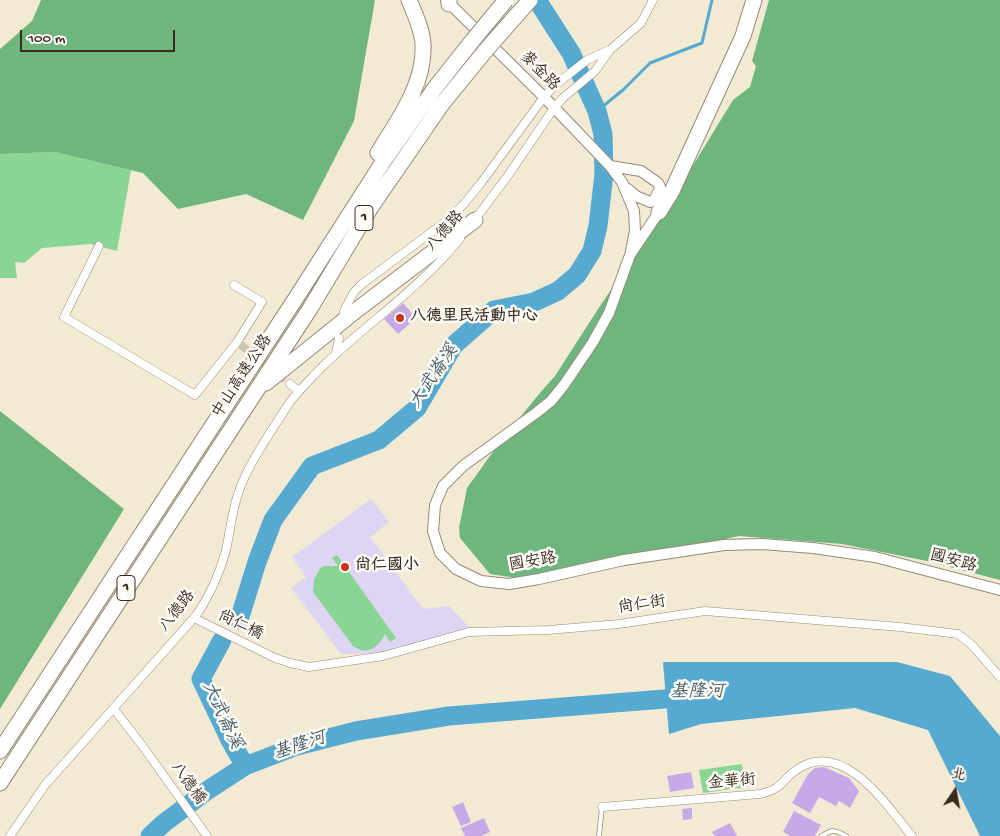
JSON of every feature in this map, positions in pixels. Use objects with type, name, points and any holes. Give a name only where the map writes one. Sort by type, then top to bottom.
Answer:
[{"type":"highway","points":[[296,298],[308,269],[330,227],[406,108],[420,73],[423,44],[418,21],[409,0]]},
{"type":"highway","points":[[470,36],[493,0]]},
{"type":"highway","name":"中山高速公路","points":[[0,751],[383,162],[470,36],[506,0]]},
{"type":"highway","name":"中山高速公路","points":[[0,783],[310,307],[371,207],[403,159],[442,104],[530,0]]},
{"type":"highway","points":[[660,198],[743,36],[754,0]]},
{"type":"highway","points":[[253,394],[358,309],[475,220]]},
{"type":"street","points":[[610,50],[640,22],[653,0]]},
{"type":"street","name":"麥金路","points":[[448,1],[544,97],[610,166],[622,182],[634,211],[635,230],[630,255]]},
{"type":"street","name":"八德路","points":[[344,311],[354,292],[362,284],[446,222],[464,204],[554,86],[587,60],[610,50]]},
{"type":"street","name":"八德路","points":[[10,836],[45,785],[204,605],[216,582],[226,550],[234,508],[245,479],[287,406],[336,353],[436,265],[475,220],[507,178],[554,108],[595,71],[610,50]]},
{"type":"street","points":[[610,166],[641,171],[658,183],[660,198],[636,196],[622,182]]},
{"type":"street","name":"國安路","points":[[660,198],[630,255],[609,313],[593,342],[564,385],[544,407],[463,466],[443,486],[435,505],[433,531],[440,553],[456,569],[481,581],[509,584],[624,560],[724,545],[762,544],[813,548],[875,557],[1000,590]]},
{"type":"street","points":[[100,246],[64,318],[195,395],[239,344],[262,302],[234,284]]},
{"type":"street","points":[[336,353],[339,338]]},
{"type":"street","points":[[290,384],[299,391]]},
{"type":"street","name":"尚仁街","points":[[275,658],[309,667],[383,656],[469,632],[557,629],[620,624],[705,612],[900,627],[958,634],[972,645],[1000,677]]},
{"type":"street","name":"尚仁橋","points":[[194,618],[275,658]]},
{"type":"street","name":"八德橋","points":[[114,709],[207,836]]},
{"type":"street","name":"金華街","points":[[602,807],[760,794],[778,788],[799,767],[815,762],[830,762],[850,769],[858,775],[881,798],[912,836]]},
{"type":"lane","name":"金華街","points":[[599,836],[602,807]]},
{"type":"lane","points":[[822,836],[830,830],[846,836]]},
{"type":"shaded area","name":"尚仁國小","points":[[371,499],[389,522],[370,537],[423,609],[449,606],[470,628],[380,653],[341,654],[291,588],[306,577],[292,557]]},
{"type":"green space","points":[[41,0],[375,0],[354,121],[303,220],[246,194],[178,209],[143,173],[55,152],[0,154],[0,49],[32,21]]},
{"type":"green space","points":[[769,0],[1000,0],[1000,580],[927,561],[842,544],[739,536],[531,580],[490,574],[460,538],[459,528],[467,488],[500,442],[555,376],[673,198],[733,100],[750,87],[756,66],[752,61]]},
{"type":"green space","points":[[55,152],[131,170],[117,251],[91,244],[42,248],[24,263],[15,262],[17,278],[0,278],[0,154]]},
{"type":"green space","points":[[0,411],[124,509],[0,709]]},
{"type":"green space","points":[[337,555],[396,638],[390,642],[385,634],[372,649],[363,650],[353,646],[313,592],[314,580],[320,568],[324,566],[338,566],[332,558]]},
{"type":"green space","points":[[742,764],[745,787],[703,793],[699,770]]},
{"type":"water","name":"基隆河","points":[[663,662],[897,662],[950,676],[1000,736],[1000,836],[980,836],[928,730],[855,708],[701,724],[669,734]]},
{"type":"building","name":"八德里民活動中心","points":[[403,303],[416,318],[398,334],[384,319]]},
{"type":"building","points":[[824,767],[849,778],[859,791],[850,808],[839,801],[836,806],[819,797],[810,813],[792,803],[808,774],[815,768]]},
{"type":"building","points":[[691,772],[694,788],[670,792],[667,776]]},
{"type":"building","points":[[463,802],[471,822],[461,826],[452,807]]},
{"type":"building","points":[[692,808],[692,819],[683,820],[682,809]]},
{"type":"building","points":[[794,811],[821,825],[815,836],[790,836],[783,832]]},
{"type":"building","points":[[484,818],[490,832],[481,836],[465,836],[461,828]]},
{"type":"building","points":[[730,823],[737,836],[715,836],[712,832]]},
{"type":"waterway","name":"大武崙溪","points":[[239,620],[257,562],[273,520],[312,466],[379,440],[417,408],[454,345],[494,310],[534,302],[558,291],[577,275],[592,251],[598,226],[604,174],[603,134],[597,111],[571,53],[537,0]]},
{"type":"waterway","points":[[597,111],[623,90],[650,63],[702,43],[712,0]]},
{"type":"waterway","name":"大武崙溪","points":[[222,640],[201,679],[230,740],[245,766]]},
{"type":"waterway","name":"基隆河","points":[[150,836],[208,790],[245,766],[297,746],[356,731],[449,716],[690,697]]},
{"type":"tunnel","points":[[241,345],[290,384]]},
{"type":"place","name":"八德里民活動中心","points":[[400,318]]},
{"type":"place","name":"尚仁國小","points":[[345,567]]}]
